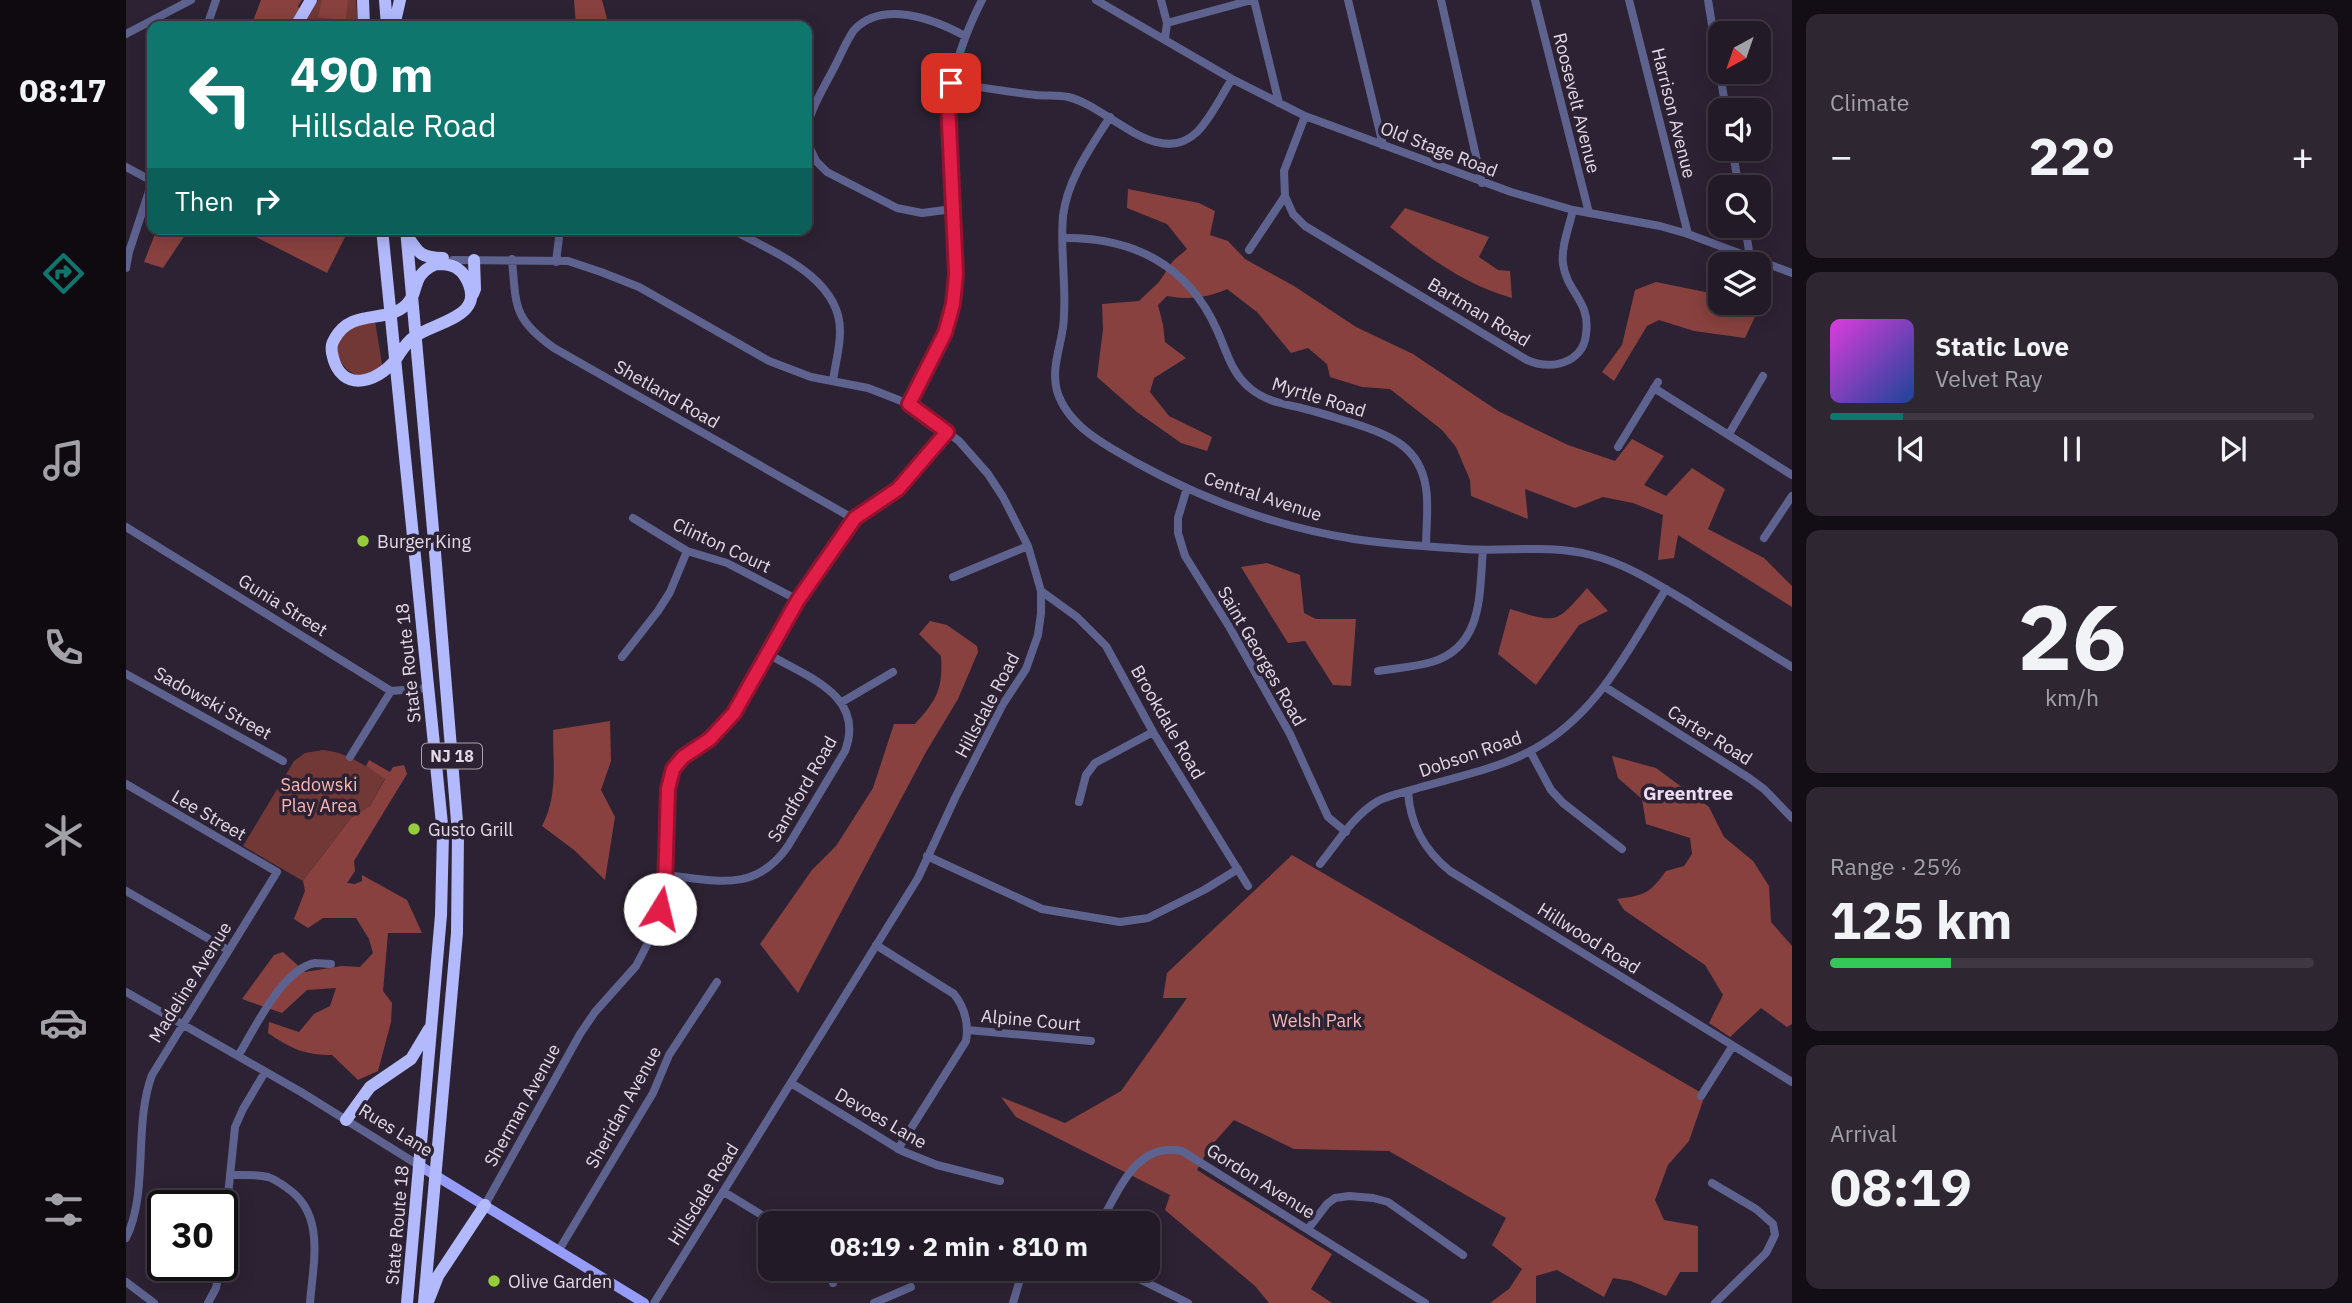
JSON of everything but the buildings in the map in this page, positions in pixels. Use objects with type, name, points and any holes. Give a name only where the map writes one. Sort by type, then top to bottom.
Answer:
[{"type":"highway","points":[[299,21],[311,0]]},
{"type":"highway","points":[[363,0],[365,21]]},
{"type":"highway","points":[[385,0],[387,21]]},
{"type":"highway","points":[[395,21],[400,0]]},
{"type":"highway","name":"State Route 18","points":[[383,235],[443,834],[441,915],[407,1303]]},
{"type":"highway","name":"State Route 18","points":[[406,235],[458,834],[457,933],[426,1303]]},
{"type":"highway","points":[[408,235],[417,251],[425,257],[446,258],[458,268],[465,276],[472,297]]},
{"type":"highway","points":[[451,262],[427,268],[415,283],[405,306],[347,324],[331,347],[334,364],[343,376],[354,381],[381,375],[416,335],[459,315],[470,303],[475,289],[474,260]]},
{"type":"highway","points":[[346,1120],[370,1087],[411,1059],[429,1028],[434,997]]},
{"type":"highway","points":[[426,1303],[439,1276],[485,1205]]},
{"type":"main road","name":"Rues Lane","points":[[420,1166],[644,1303]]},
{"type":"street","points":[[151,21],[191,0]]},
{"type":"street","points":[[209,21],[216,0]]},
{"type":"street","points":[[909,404],[945,333],[953,304],[956,274],[948,102],[965,36],[982,0]]},
{"type":"street","name":"Old Stage Road","points":[[1096,0],[1232,79],[1305,116],[1482,183],[1573,210],[1660,226],[1737,252]]},
{"type":"street","points":[[1161,0],[1167,23],[1165,39]]},
{"type":"street","points":[[1167,23],[1253,0],[1279,103]]},
{"type":"street","points":[[1348,0],[1383,145]]},
{"type":"street","points":[[1441,0],[1482,183]]},
{"type":"street","name":"Roosevelt Avenue","points":[[1535,0],[1589,213]]},
{"type":"street","name":"Harrison Avenue","points":[[1629,0],[1688,234]]},
{"type":"street","points":[[1708,0],[1724,98]]},
{"type":"street","points":[[812,115],[854,29],[872,13],[893,7],[912,10],[965,36]]},
{"type":"street","points":[[126,34],[147,23]]},
{"type":"street","points":[[951,83],[1040,96],[1067,97],[1087,104],[1154,143],[1170,144],[1186,140],[1198,131],[1232,79]]},
{"type":"street","points":[[1249,250],[1285,196],[1284,171],[1305,116]]},
{"type":"street","name":"Central Avenue","points":[[1110,117],[1084,158],[1063,216],[1064,327],[1055,369],[1056,384],[1063,405],[1076,423],[1124,455],[1187,488],[1286,524],[1354,539],[1483,550],[1545,549],[1588,554],[1630,568],[1791,665]]},
{"type":"street","points":[[812,153],[827,172],[897,208],[922,213],[953,209]]},
{"type":"street","points":[[126,167],[147,179]]},
{"type":"street","name":"Bartman Road","points":[[1285,196],[1293,214],[1305,226],[1527,360],[1550,365],[1559,364],[1583,349],[1586,333],[1587,313],[1564,266],[1573,210]]},
{"type":"street","points":[[126,268],[147,197]]},
{"type":"street","points":[[556,262],[559,235]]},
{"type":"street","points":[[742,235],[810,274],[833,300],[840,331],[833,381]]},
{"type":"street","name":"Myrtle Road","points":[[1063,238],[1115,243],[1147,254],[1175,272],[1192,289],[1208,312],[1235,372],[1258,394],[1279,403],[1374,429],[1401,444],[1416,462],[1425,483],[1426,546]]},
{"type":"street","name":"Hillsdale Road","points":[[451,262],[512,259],[568,261],[621,279],[769,361],[811,377],[875,390],[909,404],[947,432],[988,474],[1028,546],[1041,591],[1038,635],[1026,669],[1003,704],[918,878],[654,1303]]},
{"type":"street","name":"Shetland Road","points":[[512,259],[516,300],[523,321],[534,334],[554,348],[855,519]]},
{"type":"street","name":"Old Stage Road","points":[[1771,265],[1792,273]]},
{"type":"street","points":[[1729,434],[1763,376]]},
{"type":"street","points":[[1618,447],[1656,385],[1792,475]]},
{"type":"street","name":"Sherman Avenue","points":[[485,1205],[567,1055],[589,1021],[636,966],[649,942],[665,887],[668,789],[673,769],[683,757],[710,739],[727,722],[798,600],[855,519],[898,489],[947,432]]},
{"type":"street","name":"Saint Georges Road","points":[[1187,488],[1178,518],[1180,540],[1185,555],[1290,734],[1328,817],[1346,832]]},
{"type":"street","points":[[1764,538],[1792,496]]},
{"type":"street","name":"Clinton Court","points":[[633,518],[687,551],[727,563],[798,600]]},
{"type":"street","name":"Gunia Street","points":[[126,527],[391,691]]},
{"type":"street","points":[[953,577],[1028,546]]},
{"type":"street","points":[[1378,671],[1432,662],[1455,649],[1467,638],[1477,614],[1483,550]]},
{"type":"street","points":[[622,657],[670,592],[687,551]]},
{"type":"street","name":"Dobson Road","points":[[1320,864],[1361,815],[1378,801],[1502,763],[1530,751],[1561,732],[1605,687],[1666,589]]},
{"type":"street","name":"Brookdale Road","points":[[1041,591],[1077,617],[1106,646],[1153,732],[1248,887]]},
{"type":"street","points":[[768,654],[831,691],[842,702],[893,673]]},
{"type":"street","name":"Sadowski Street","points":[[126,674],[283,761]]},
{"type":"street","name":"Carter Road","points":[[1605,687],[1749,778],[1772,796],[1792,818]]},
{"type":"street","points":[[350,757],[391,691],[428,688]]},
{"type":"street","name":"Sandford Road","points":[[665,875],[737,881],[757,876],[774,864],[788,846],[845,751],[850,732],[848,716],[842,702]]},
{"type":"street","points":[[1079,802],[1086,775],[1095,763],[1153,732]]},
{"type":"street","points":[[1530,751],[1551,790],[1563,803],[1622,849]]},
{"type":"street","name":"Lee Street","points":[[126,785],[277,872]]},
{"type":"street","name":"Hillwood Road","points":[[1408,791],[1416,829],[1425,847],[1444,866],[1792,1082]]},
{"type":"street","points":[[927,856],[1042,909],[1120,922],[1148,918],[1204,890],[1238,869]]},
{"type":"street","name":"Madeline Avenue","points":[[126,1238],[134,1219],[146,1090],[159,1061],[277,872]]},
{"type":"street","points":[[126,891],[228,950]]},
{"type":"street","points":[[876,945],[954,994],[962,1007],[967,1030],[966,1041],[898,1149]]},
{"type":"street","points":[[238,1056],[284,984],[298,971],[314,964],[331,964]]},
{"type":"street","name":"Sheridan Avenue","points":[[559,1250],[653,1093],[669,1055],[717,982]]},
{"type":"street","name":"Rues Lane","points":[[126,992],[420,1166]]},
{"type":"street","name":"Alpine Court","points":[[967,1030],[1091,1041]]},
{"type":"street","points":[[1700,1096],[1732,1047]]},
{"type":"street","points":[[228,1190],[235,1127],[265,1072]]},
{"type":"street","name":"Devoes Lane","points":[[791,1083],[898,1149],[937,1165],[1000,1181]]},
{"type":"street","name":"Gordon Avenue","points":[[1107,1211],[1134,1166],[1142,1158],[1156,1150],[1173,1149],[1190,1154],[1425,1303]]},
{"type":"street","points":[[230,1174],[268,1177],[294,1192],[305,1204],[315,1239],[310,1303]]},
{"type":"street","points":[[1712,1184],[1756,1209],[1773,1224],[1775,1235],[1766,1253],[1715,1303]]},
{"type":"street","points":[[723,1192],[758,1213]]},
{"type":"street","points":[[1308,1229],[1335,1198],[1373,1198],[1388,1202],[1462,1255]]},
{"type":"street","points":[[208,1303],[218,1281]]},
{"type":"street","points":[[1013,1303],[1019,1281]]},
{"type":"street","points":[[1143,1281],[1188,1303]]},
{"type":"street","points":[[126,1282],[154,1303]]},
{"type":"street","points":[[874,1303],[911,1286]]},
{"type":"green space","points":[[261,0],[302,0],[298,6],[306,21],[253,21]]},
{"type":"green space","points":[[318,0],[356,0],[358,21],[306,21]]},
{"type":"green space","points":[[322,0],[348,0],[346,19],[318,17]]},
{"type":"green space","points":[[574,0],[602,0],[608,21],[576,21]]},
{"type":"green space","points":[[1128,189],[1199,203],[1215,211],[1210,235],[1228,241],[1245,259],[1294,286],[1356,327],[1413,354],[1498,411],[1568,445],[1615,461],[1632,439],[1664,456],[1644,485],[1666,496],[1692,468],[1725,489],[1708,529],[1764,558],[1792,586],[1792,607],[1678,535],[1674,558],[1658,560],[1663,515],[1633,503],[1603,497],[1575,508],[1525,489],[1528,519],[1471,496],[1470,480],[1456,447],[1442,430],[1390,389],[1362,387],[1330,377],[1327,364],[1308,348],[1291,353],[1257,312],[1227,289],[1197,297],[1167,296],[1158,305],[1165,342],[1186,358],[1154,378],[1150,392],[1169,416],[1212,437],[1207,451],[1181,443],[1137,412],[1097,377],[1103,329],[1102,304],[1139,301],[1159,282],[1173,261],[1187,249],[1167,224],[1127,208]]},
{"type":"green space","points":[[1405,208],[1489,237],[1479,257],[1498,270],[1510,271],[1512,298],[1463,278],[1390,227]]},
{"type":"green space","points":[[155,235],[185,235],[163,268],[144,262]]},
{"type":"green space","points":[[252,235],[346,235],[327,273]]},
{"type":"green space","points":[[1656,282],[1708,293],[1708,315],[1756,315],[1745,338],[1694,331],[1659,320],[1647,326],[1614,381],[1602,372],[1622,345],[1635,290]]},
{"type":"green space","points":[[375,321],[382,364],[373,373],[364,376],[355,374],[341,362],[339,342],[348,331]]},
{"type":"green space","points":[[1267,563],[1300,575],[1304,613],[1316,619],[1356,619],[1351,686],[1333,685],[1305,641],[1288,643],[1241,567]]},
{"type":"green space","points":[[1587,588],[1608,611],[1579,625],[1536,685],[1498,654],[1510,609],[1537,617],[1554,618],[1568,609]]},
{"type":"green space","points":[[930,621],[947,625],[977,646],[978,652],[958,699],[926,752],[798,993],[760,944],[812,870],[836,846],[873,788],[894,724],[915,724],[933,701],[941,677],[941,656],[919,634]]},
{"type":"green space","points":[[610,721],[611,761],[601,790],[615,817],[605,880],[574,850],[542,826],[553,791],[553,730]]},
{"type":"green space","name":"Sadowski Play Area","points":[[323,750],[348,757],[385,778],[370,806],[351,818],[303,881],[243,846],[294,761],[305,753]]},
{"type":"green space","points":[[1612,756],[1656,768],[1709,807],[1724,837],[1753,861],[1769,886],[1771,922],[1792,946],[1792,1024],[1787,1027],[1761,1008],[1730,1037],[1709,1023],[1723,995],[1705,965],[1624,910],[1617,899],[1646,892],[1666,871],[1684,866],[1692,854],[1690,838],[1646,824],[1642,799],[1618,778]]},
{"type":"green space","points":[[369,760],[390,772],[393,767],[404,765],[407,774],[354,861],[355,871],[347,883],[362,881],[362,875],[407,900],[422,933],[388,933],[383,991],[392,1003],[391,1022],[378,1071],[358,1080],[332,1055],[298,1050],[268,1033],[269,1022],[299,1032],[314,1014],[330,1006],[336,988],[307,990],[282,1013],[242,999],[274,955],[283,952],[305,972],[342,966],[360,967],[373,953],[369,939],[356,918],[323,918],[308,928],[294,919],[305,891],[303,881],[351,818],[370,806],[385,779],[366,766]]},
{"type":"green space","name":"Welsh Park","points":[[1292,855],[1705,1095],[1689,1141],[1668,1165],[1655,1200],[1664,1220],[1698,1226],[1698,1272],[1680,1272],[1666,1296],[1631,1281],[1613,1278],[1604,1297],[1557,1270],[1536,1276],[1536,1303],[1490,1303],[1509,1289],[1522,1269],[1492,1245],[1506,1218],[1389,1151],[1294,1149],[1234,1120],[1209,1148],[1197,1170],[1332,1254],[1311,1289],[1332,1303],[1269,1303],[1255,1286],[1165,1210],[1170,1195],[1016,1117],[1001,1097],[1065,1123],[1121,1091],[1187,998],[1163,998],[1167,973]]},
{"type":"place","name":"Burger King","points":[[363,541]]},
{"type":"place","name":"Gusto Grill","points":[[414,829]]},
{"type":"place","name":"Olive Garden","points":[[494,1281]]},
{"type":"district","name":"Greentree","points":[[1688,793]]},
{"type":"route","points":[[660,909],[665,887],[668,789],[673,769],[691,750],[719,731],[734,713],[798,600],[855,518],[898,489],[947,432],[909,404],[945,333],[953,304],[956,274],[948,102],[951,83]]}]
